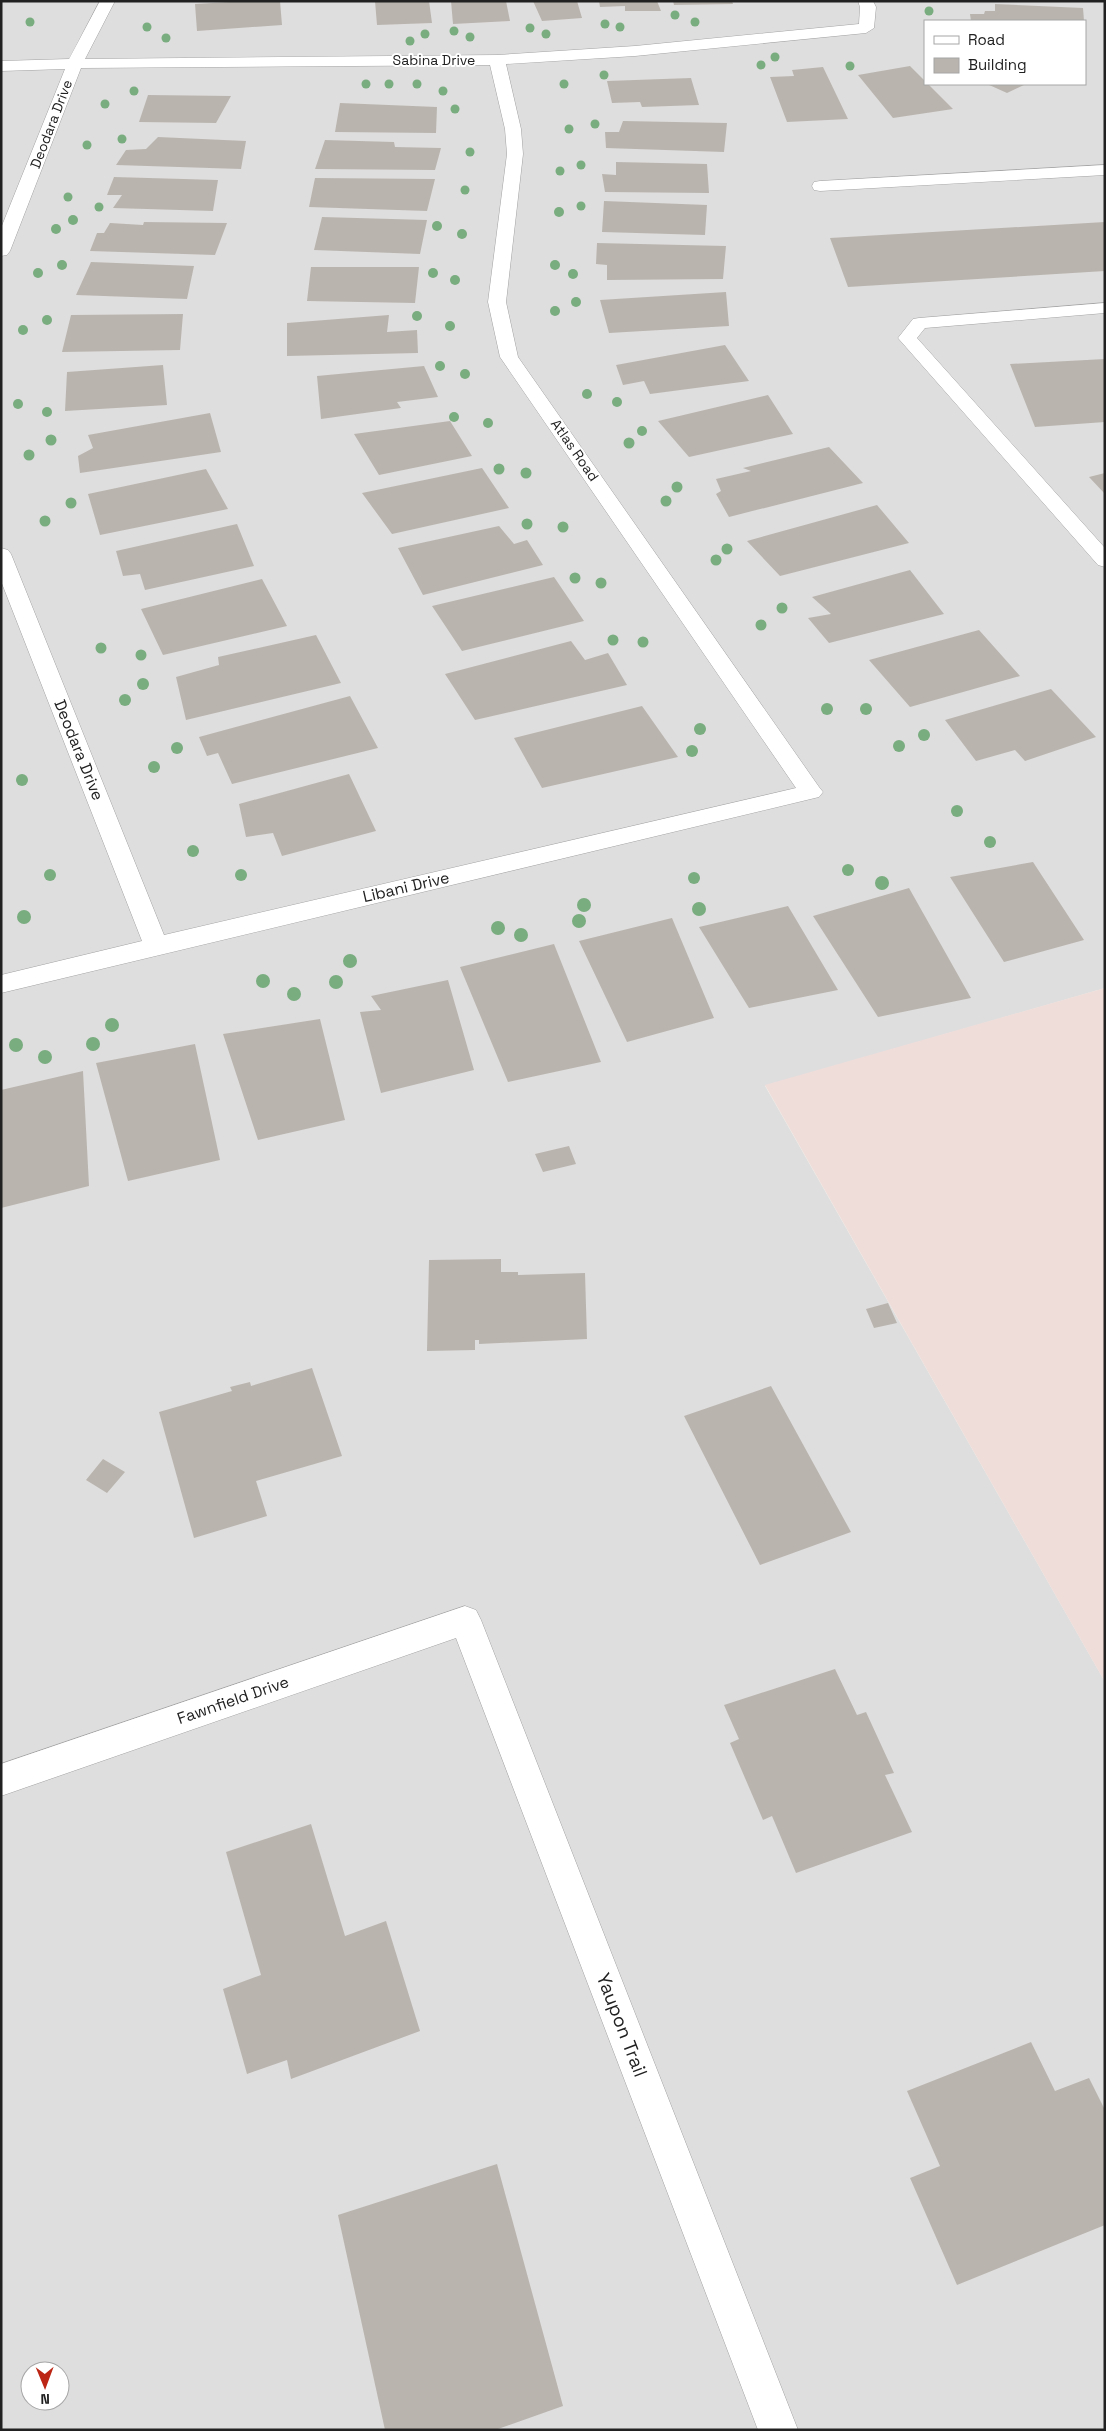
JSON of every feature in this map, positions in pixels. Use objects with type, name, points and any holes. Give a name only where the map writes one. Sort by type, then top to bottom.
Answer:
[{"type":"street","name":"Deodara Drive","points":[[1,251],[75,63],[108,1]]},
{"type":"street","name":"Sabina Drive","points":[[1,66],[75,63],[497,60],[638,50],[866,28],[868,7],[865,1]]},
{"type":"street","name":"Atlas Road","points":[[497,60],[513,129],[515,154],[497,302],[509,357],[812,792]]},
{"type":"street","points":[[820,186],[1105,170]]},
{"type":"street","points":[[1105,308],[919,323],[907,338],[1105,561]]},
{"type":"street","name":"Deodara Drive","points":[[1,554],[156,946]]},
{"type":"street","name":"Libani Drive","points":[[1,984],[812,792]]},
{"type":"street","name":"Fawnfield Drive","points":[[1,1780],[465,1620]]},
{"type":"street","name":"Yaupon Trail","points":[[465,1620],[778,2430]]},
{"type":"shaded area","points":[[1,1],[1105,1],[1105,988],[765,1086],[1105,1682],[1105,2430],[1,2430]]},
{"type":"shaded area","points":[[1105,988],[1105,1682],[765,1085]]},
{"type":"building","points":[[280,1],[282,25],[197,31],[195,4]]},
{"type":"building","points":[[375,1],[429,1],[432,23],[377,25]]},
{"type":"building","points":[[451,1],[506,1],[510,21],[453,24]]},
{"type":"building","points":[[533,1],[577,1],[582,18],[542,21]]},
{"type":"building","points":[[599,1],[657,1],[661,11],[625,11],[625,6],[600,7]]},
{"type":"building","points":[[673,1],[732,1],[733,4],[674,5]]},
{"type":"building","points":[[995,4],[1083,8],[1084,20],[971,20],[970,14],[984,14],[985,11],[995,11]]},
{"type":"building","points":[[910,66],[924,80],[924,85],[929,85],[953,109],[893,118],[858,75]]},
{"type":"building","points":[[823,67],[848,119],[787,122],[770,77],[794,76],[792,70]]},
{"type":"building","points":[[691,78],[699,105],[642,107],[640,102],[612,103],[607,81]]},
{"type":"building","points":[[989,85],[1024,85],[1007,93]]},
{"type":"building","points":[[148,95],[231,96],[216,123],[139,122]]},
{"type":"building","points":[[340,103],[437,107],[436,133],[335,132]]},
{"type":"building","points":[[623,121],[727,123],[724,152],[606,148],[605,132],[619,132]]},
{"type":"building","points":[[158,137],[246,141],[241,169],[116,165],[126,150],[146,149]]},
{"type":"building","points":[[325,140],[394,142],[395,147],[441,148],[435,170],[315,169]]},
{"type":"building","points":[[616,162],[707,164],[709,193],[605,192],[602,174],[616,175]]},
{"type":"building","points":[[114,177],[218,180],[213,211],[113,208],[122,195],[107,195]]},
{"type":"building","points":[[315,178],[435,179],[427,211],[309,207]]},
{"type":"building","points":[[604,201],[707,205],[705,235],[602,232]]},
{"type":"building","points":[[322,217],[427,220],[420,254],[314,250]]},
{"type":"building","points":[[144,222],[227,223],[215,255],[90,251],[97,233],[104,233],[110,223],[143,225]]},
{"type":"building","points":[[1105,222],[1105,271],[848,287],[830,238]]},
{"type":"building","points":[[597,243],[726,246],[723,279],[607,280],[607,265],[596,264]]},
{"type":"building","points":[[91,262],[194,266],[187,299],[76,295]]},
{"type":"building","points":[[311,267],[419,267],[415,303],[307,301]]},
{"type":"building","points":[[726,292],[729,326],[609,333],[600,300]]},
{"type":"building","points":[[183,314],[180,350],[62,352],[71,315]]},
{"type":"building","points":[[389,315],[387,332],[417,330],[418,353],[287,356],[287,323]]},
{"type":"building","points":[[725,345],[749,381],[650,394],[644,381],[623,385],[616,365]]},
{"type":"building","points":[[1105,359],[1105,422],[1035,427],[1010,364]]},
{"type":"building","points":[[163,365],[167,405],[65,411],[67,372]]},
{"type":"building","points":[[424,366],[438,397],[397,402],[401,408],[321,419],[317,376]]},
{"type":"building","points":[[768,395],[793,434],[689,457],[658,421]]},
{"type":"building","points":[[210,413],[221,452],[80,473],[78,456],[93,448],[88,435]]},
{"type":"building","points":[[450,421],[472,456],[379,475],[354,434]]},
{"type":"building","points":[[829,447],[863,483],[729,517],[716,494],[721,491],[716,479],[751,471],[743,468]]},
{"type":"building","points":[[482,468],[509,508],[392,534],[362,493]]},
{"type":"building","points":[[206,469],[228,509],[100,535],[88,494]]},
{"type":"building","points":[[1105,473],[1105,494],[1089,477]]},
{"type":"building","points":[[877,505],[909,543],[780,576],[747,541]]},
{"type":"building","points":[[237,524],[254,566],[145,590],[140,574],[123,576],[116,551]]},
{"type":"building","points":[[499,526],[514,544],[527,540],[543,565],[423,595],[398,548]]},
{"type":"building","points":[[910,570],[944,614],[829,643],[808,618],[831,614],[812,597]]},
{"type":"building","points":[[554,577],[584,621],[462,651],[432,606]]},
{"type":"building","points":[[262,579],[287,626],[163,655],[141,609]]},
{"type":"building","points":[[979,630],[1020,676],[910,707],[869,660]]},
{"type":"building","points":[[316,635],[341,683],[186,720],[176,677],[219,665],[218,657]]},
{"type":"building","points":[[571,641],[585,660],[608,653],[627,685],[475,720],[445,674]]},
{"type":"building","points":[[1051,689],[1096,737],[1025,761],[1015,750],[976,761],[945,720]]},
{"type":"building","points":[[350,696],[378,748],[232,784],[218,753],[207,756],[199,737]]},
{"type":"building","points":[[642,706],[678,757],[542,788],[514,738]]},
{"type":"building","points":[[349,774],[376,831],[282,856],[273,833],[246,837],[239,804]]},
{"type":"building","points":[[1033,862],[1084,940],[1004,962],[950,877]]},
{"type":"building","points":[[909,888],[971,998],[878,1017],[813,916]]},
{"type":"building","points":[[788,906],[838,990],[749,1008],[699,927]]},
{"type":"building","points":[[672,918],[714,1018],[627,1042],[579,941]]},
{"type":"building","points":[[554,944],[601,1062],[508,1082],[460,967]]},
{"type":"building","points":[[448,980],[474,1070],[381,1093],[360,1012],[381,1010],[371,996]]},
{"type":"building","points":[[320,1019],[345,1120],[258,1140],[223,1034]]},
{"type":"building","points":[[195,1044],[220,1160],[128,1181],[96,1063]]},
{"type":"building","points":[[83,1071],[89,1186],[1,1208],[1,1090]]},
{"type":"building","points":[[569,1146],[576,1164],[543,1172],[535,1154]]},
{"type":"building","points":[[501,1259],[501,1272],[518,1272],[518,1275],[585,1273],[587,1339],[479,1344],[479,1340],[475,1340],[475,1350],[427,1351],[429,1260]]},
{"type":"building","points":[[888,1303],[897,1323],[874,1328],[866,1309]]},
{"type":"building","points":[[312,1368],[342,1456],[256,1481],[267,1516],[194,1538],[159,1412],[232,1391],[230,1387],[250,1382],[251,1386]]},
{"type":"building","points":[[771,1386],[851,1532],[760,1565],[684,1416]]},
{"type":"building","points":[[103,1459],[125,1472],[107,1493],[86,1480]]},
{"type":"building","points":[[835,1669],[857,1715],[866,1712],[894,1773],[885,1775],[912,1832],[796,1873],[772,1816],[763,1820],[730,1743],[739,1739],[724,1705]]},
{"type":"building","points":[[311,1824],[345,1936],[386,1921],[420,2031],[291,2079],[287,2060],[247,2074],[223,1989],[261,1975],[226,1852]]},
{"type":"building","points":[[1031,2042],[1055,2091],[1089,2078],[1105,2110],[1105,2225],[957,2285],[910,2178],[940,2166],[907,2091]]},
{"type":"building","points":[[497,2164],[563,2406],[495,2430],[385,2430],[338,2215]]}]
